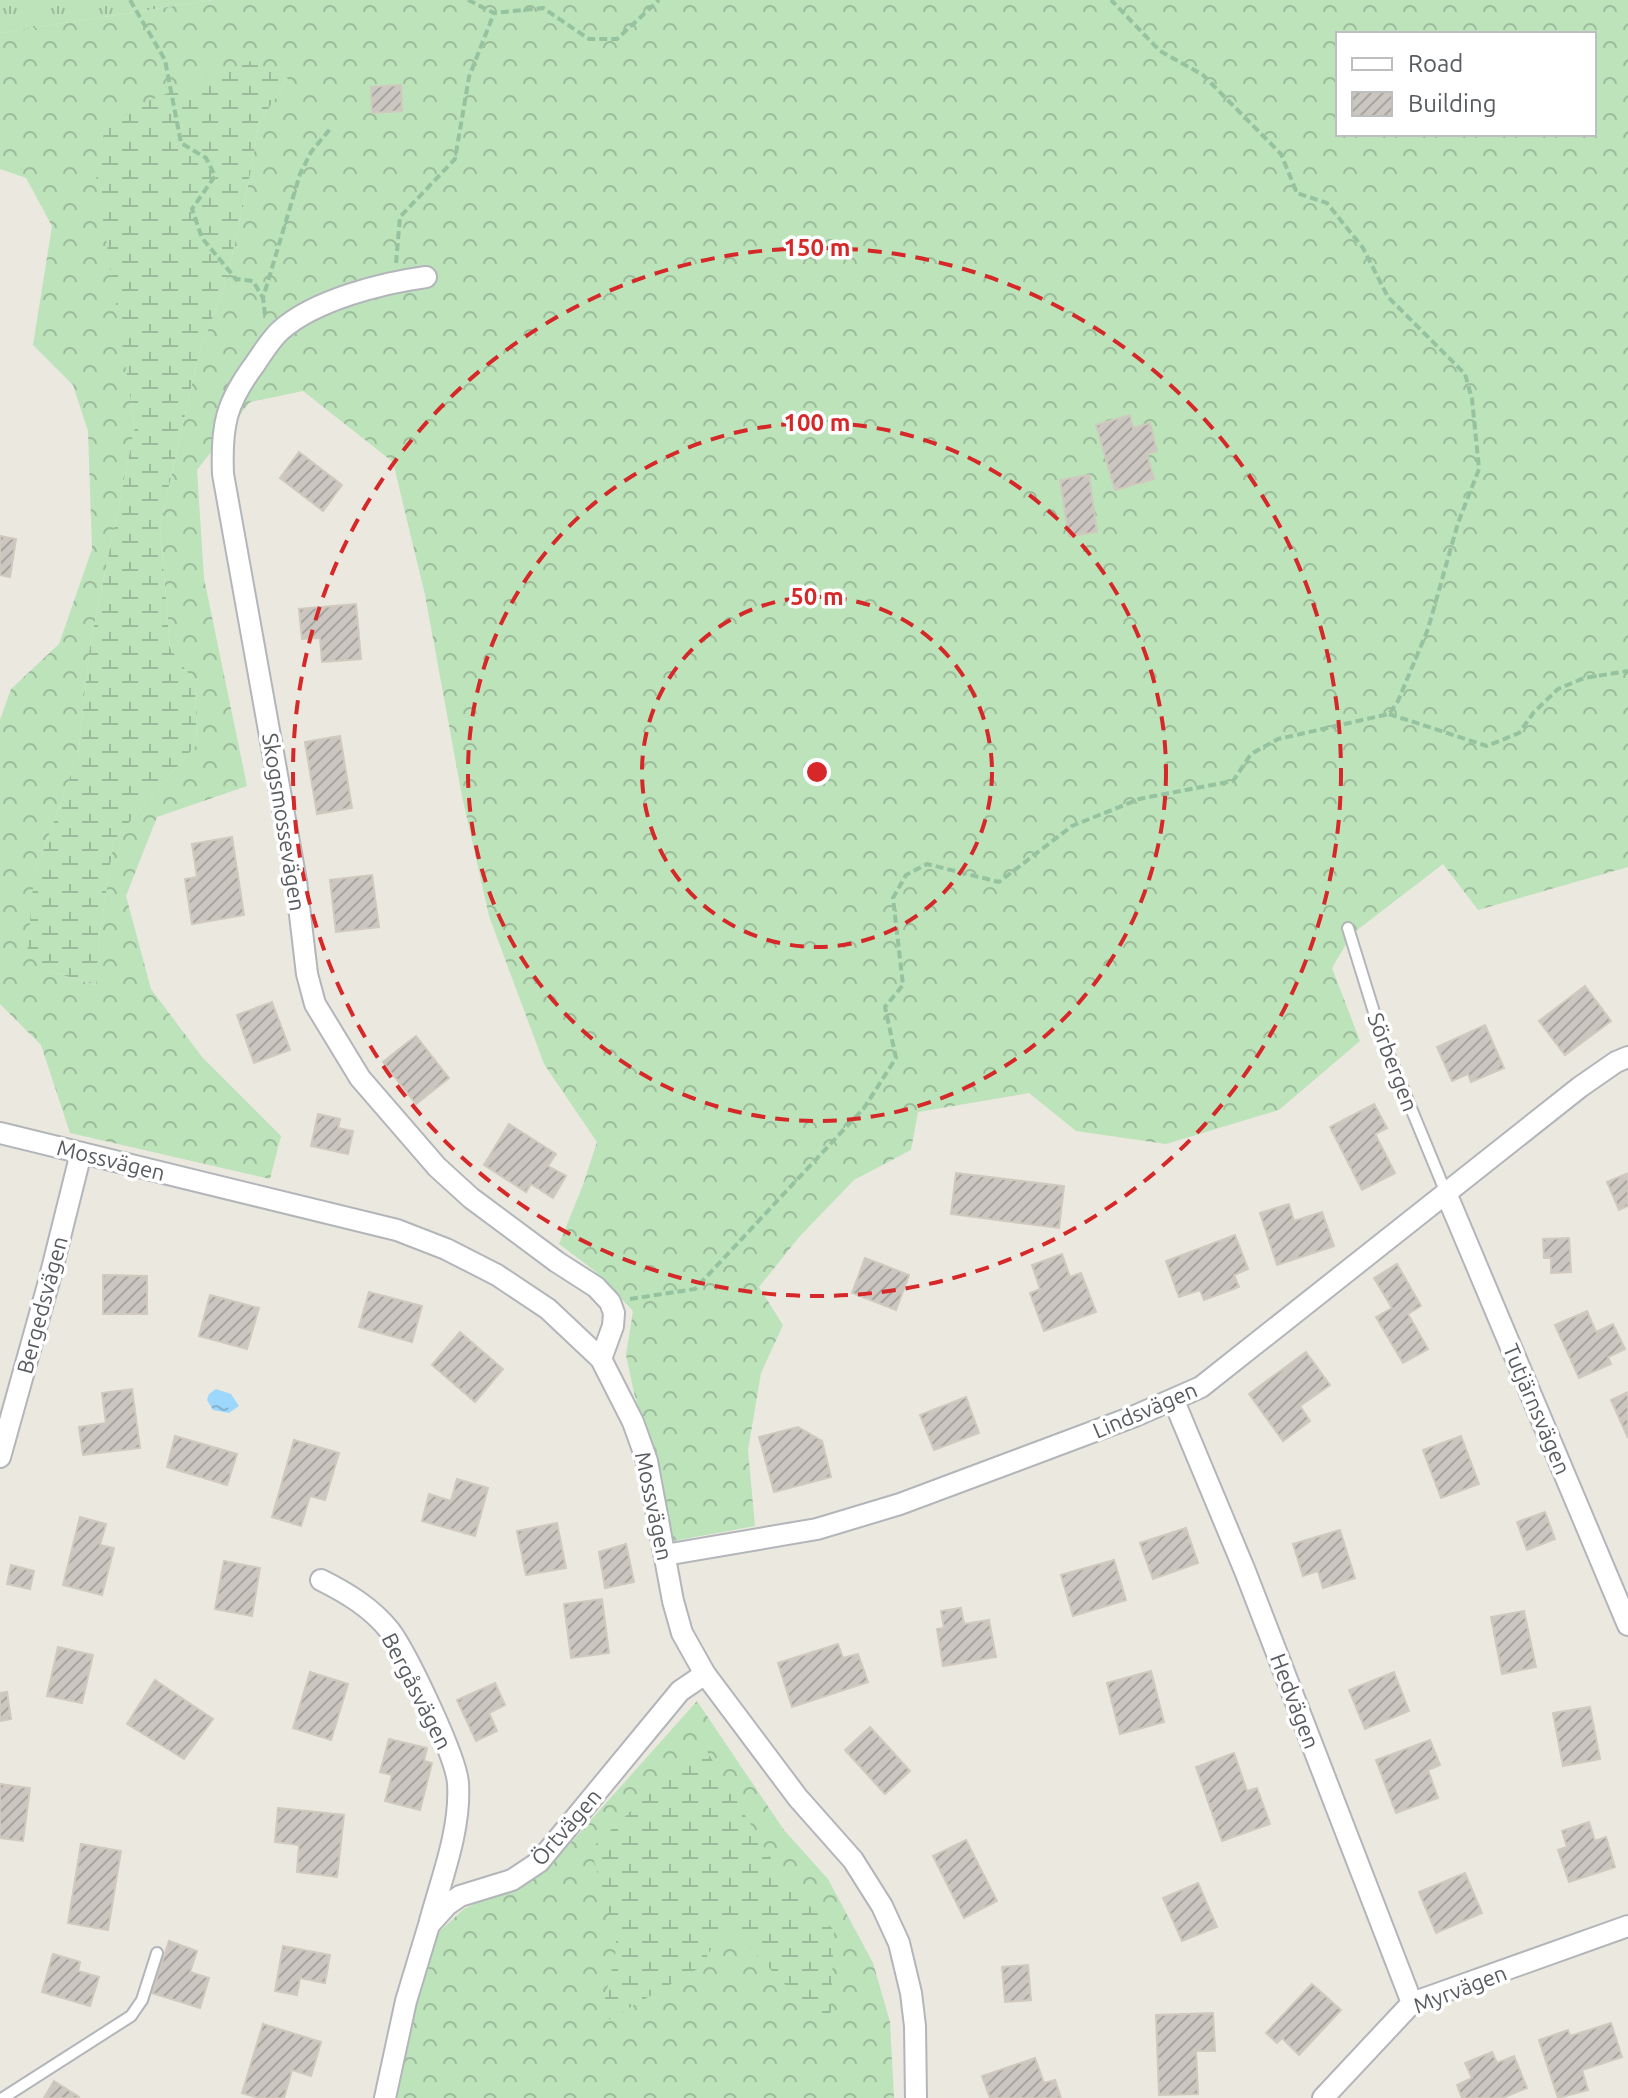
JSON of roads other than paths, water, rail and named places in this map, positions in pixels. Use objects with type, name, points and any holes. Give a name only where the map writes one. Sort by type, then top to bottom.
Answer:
[{"type":"street","name":"Skogsmossevägen","points":[[426,277],[395,281],[338,298],[282,329],[236,390],[221,441],[223,474],[293,866],[307,974],[315,1004],[360,1078],[437,1167],[471,1198],[596,1287],[610,1302],[614,1313],[613,1326],[601,1359]]},
{"type":"street","name":"Lindsvägen","points":[[665,1555],[817,1529],[900,1504],[1174,1401],[1201,1387],[1231,1365],[1580,1087],[1628,1057]]},
{"type":"street","name":"Mossvägen","points":[[0,1133],[397,1230],[446,1249],[497,1275],[548,1309],[601,1359],[633,1422],[647,1461],[682,1633],[705,1674],[798,1798],[853,1860],[882,1906],[899,1943],[915,2026],[916,2098]]},
{"type":"street","name":"Bergedsvägen","points":[[0,1457],[81,1153]]},
{"type":"street","name":"Tutjärnsvägen","points":[[1446,1193],[1628,1625]]},
{"type":"street","name":"Hedvägen","points":[[1174,1401],[1245,1571],[1412,2003]]},
{"type":"street","name":"Bergåsvägen","points":[[321,1580],[367,1608],[390,1632],[447,1744],[458,1779],[458,1809],[429,1925]]},
{"type":"street","name":"Örtvägen","points":[[385,2098],[406,2001],[429,1925],[460,1896],[512,1880],[539,1862],[680,1691],[705,1674]]},
{"type":"street","name":"Myrvägen","points":[[1323,2098],[1412,2003],[1628,1926]]},
{"type":"lane","name":"Sörbergen","points":[[1348,928],[1382,1038],[1446,1193]]},
{"type":"lane","points":[[3,2098],[131,2016],[142,2000],[157,1953]]},
{"type":"water","points":[[216,1389],[231,1394],[239,1406],[229,1413],[213,1410],[207,1400]]}]
